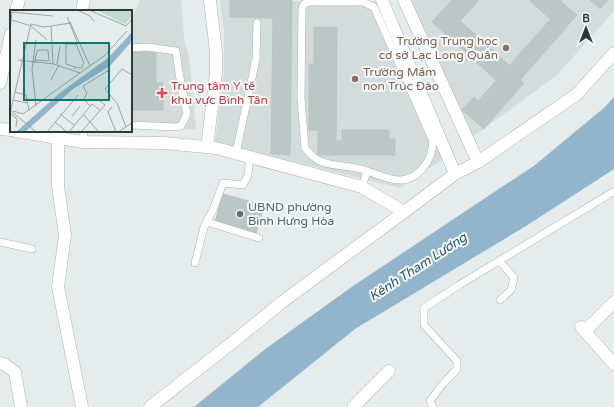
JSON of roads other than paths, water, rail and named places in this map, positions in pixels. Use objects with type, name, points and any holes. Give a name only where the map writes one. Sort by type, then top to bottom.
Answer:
[{"type":"street","points":[[16,10],[19,0]]},
{"type":"street","points":[[82,10],[84,0]]},
{"type":"street","points":[[207,147],[216,73],[216,52],[210,0]]},
{"type":"street","points":[[382,0],[455,174]]},
{"type":"street","points":[[404,0],[478,162]]},
{"type":"street","points":[[0,83],[10,38]]},
{"type":"street","points":[[150,407],[282,302],[455,174],[478,162],[576,95],[614,53]]},
{"type":"street","points":[[0,128],[10,130]]},
{"type":"street","points":[[26,132],[207,147],[236,153],[362,187],[404,212]]},
{"type":"street","points":[[58,135],[58,186],[65,235],[58,287],[82,407]]},
{"type":"street","points":[[614,302],[583,329],[614,364]]},
{"type":"street","points":[[0,364],[4,364],[15,372],[21,407]]},
{"type":"street","points":[[353,407],[389,371]]},
{"type":"lane","points":[[309,2],[363,2],[374,7],[432,139],[433,150],[429,160],[422,170],[412,177],[400,180],[367,171],[359,168],[320,162],[309,154],[305,148],[301,98],[302,8],[304,4],[309,2]]},
{"type":"lane","points":[[236,153],[256,59],[257,23]]},
{"type":"lane","points":[[132,48],[147,47],[176,51],[187,114],[181,126],[176,128],[132,125]]},
{"type":"lane","points":[[195,263],[204,227],[213,210],[223,183],[243,185],[248,174],[250,156]]},
{"type":"lane","points":[[362,187],[367,171]]},
{"type":"lane","points":[[433,407],[430,401],[442,385],[458,369],[457,360],[424,325],[424,308],[459,285],[613,192]]},
{"type":"lane","points":[[207,222],[259,238]]},
{"type":"lane","points":[[0,242],[32,249]]},
{"type":"lane","points":[[500,261],[514,278],[511,290],[500,300]]},
{"type":"water","name":"Kênh Tham Lương","points":[[614,97],[614,169],[526,226],[355,329],[258,407],[194,407],[264,350],[353,286],[535,165],[605,107]]},
{"type":"place","name":"Trường Trung học cơ sở Lạc Long Quân","points":[[506,48]]},
{"type":"place","name":"Trường Mầm non Trúc Đào","points":[[355,79]]},
{"type":"place","name":"Trung tâm Y tế khu vực Bình Tân","points":[[162,93]]},
{"type":"place","name":"UBND phường Bình Hưng Hòa","points":[[240,214]]}]
